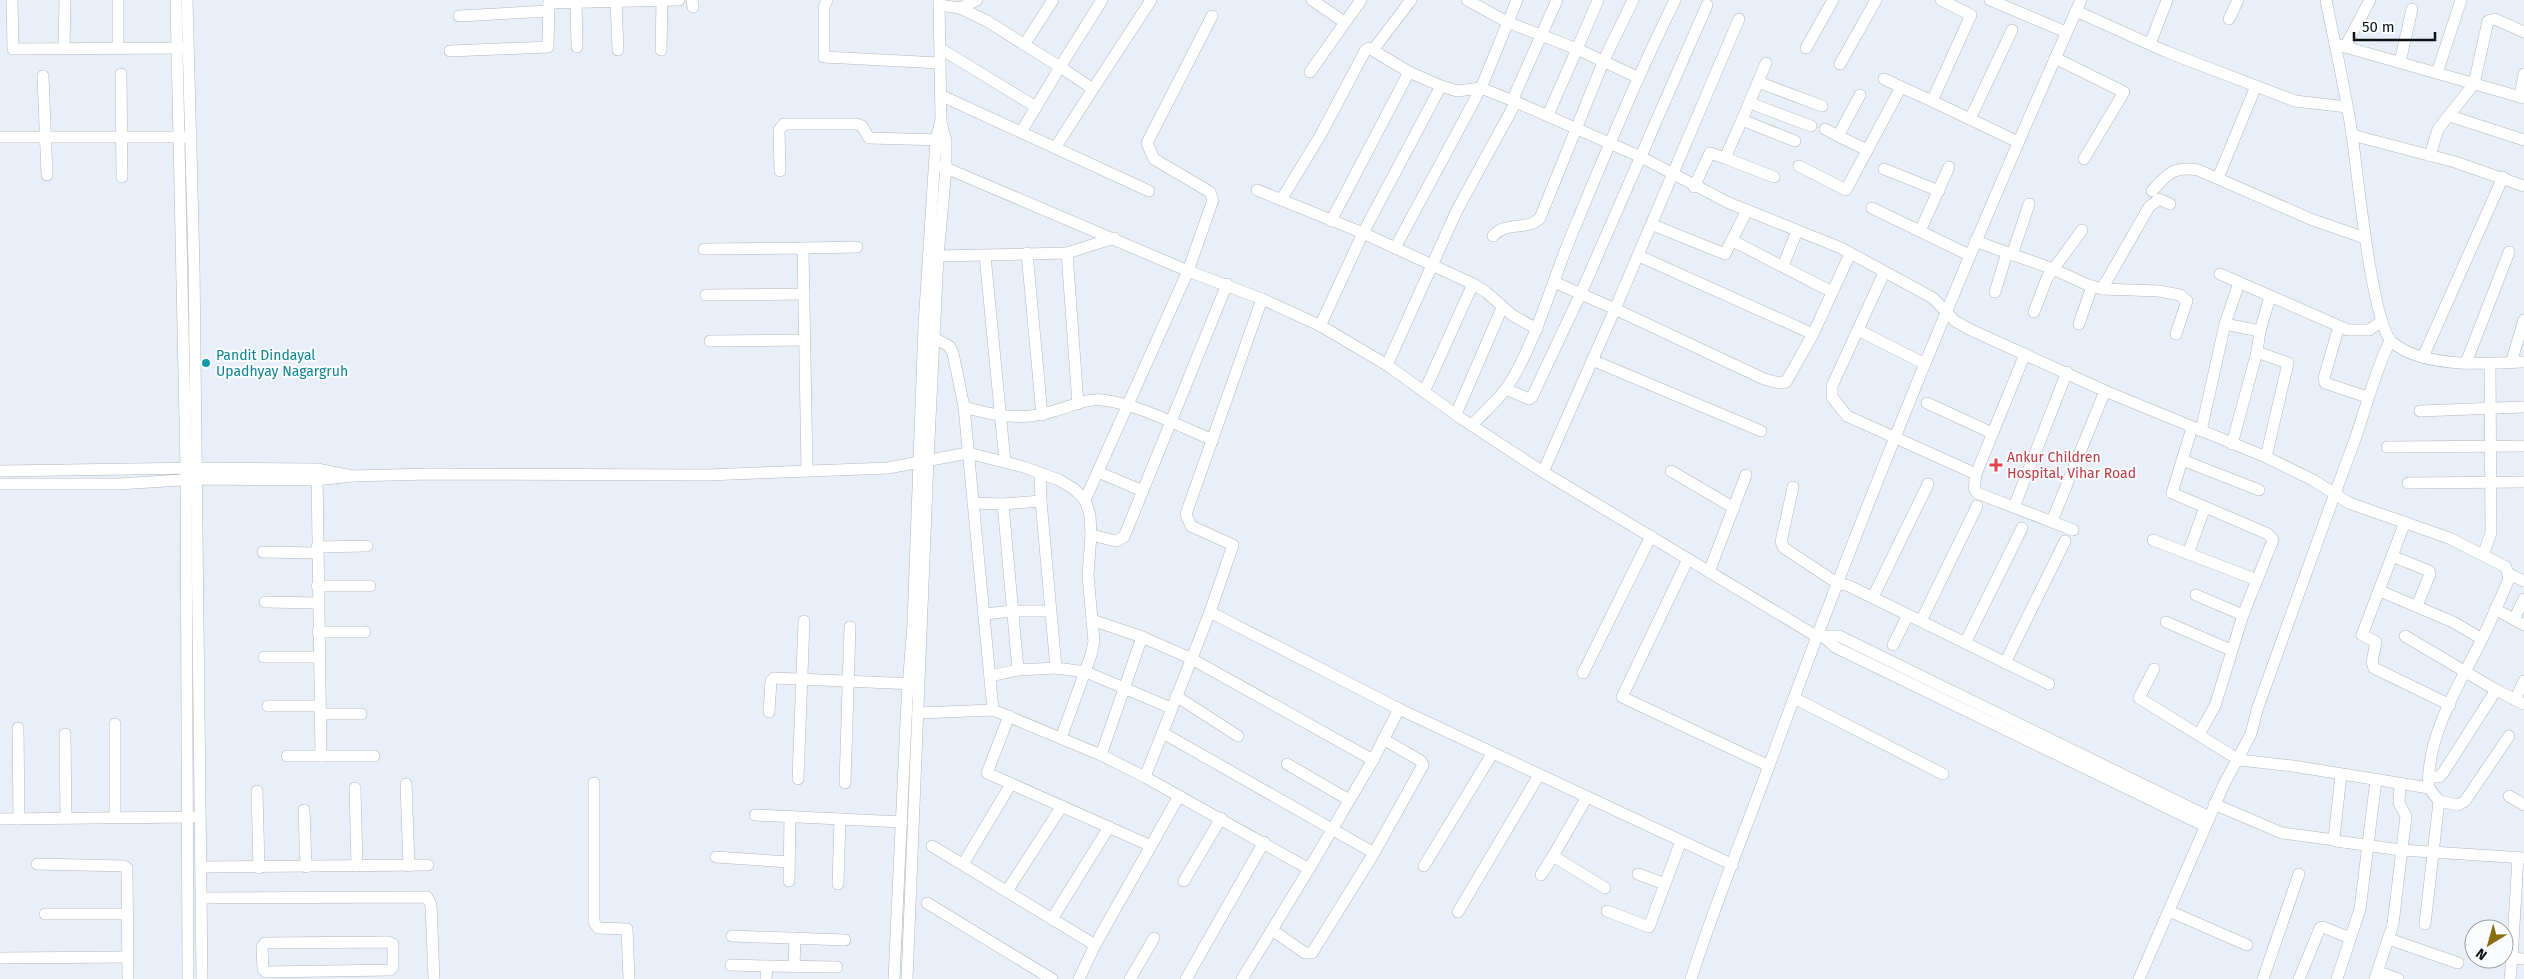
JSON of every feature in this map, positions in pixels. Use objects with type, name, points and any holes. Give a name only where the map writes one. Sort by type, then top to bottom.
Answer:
[{"type":"street","points":[[12,0],[13,49],[182,48]]},
{"type":"street","points":[[64,48],[65,0]]},
{"type":"street","points":[[118,0],[118,48]]},
{"type":"street","points":[[176,0],[182,48],[184,137],[194,266],[188,979]]},
{"type":"street","points":[[182,48],[187,0]]},
{"type":"street","points":[[661,50],[662,0]]},
{"type":"street","points":[[459,16],[576,2],[678,0]]},
{"type":"street","points":[[827,0],[824,6],[824,57],[940,63]]},
{"type":"street","points":[[960,8],[977,0]]},
{"type":"street","points":[[1024,45],[1053,0]]},
{"type":"street","points":[[1021,132],[1102,0]]},
{"type":"street","points":[[1055,148],[1151,0]]},
{"type":"street","points":[[1312,0],[1344,22]]},
{"type":"street","points":[[1310,72],[1361,0]]},
{"type":"street","points":[[1373,50],[1411,0]]},
{"type":"street","points":[[1468,0],[1507,22],[1604,60],[1637,77]]},
{"type":"street","points":[[1396,248],[1481,88],[1517,0]]},
{"type":"street","points":[[1387,365],[1457,210],[1514,101],[1557,0]]},
{"type":"street","points":[[1548,115],[1598,0]]},
{"type":"street","points":[[1494,236],[1504,228],[1532,223],[1540,218],[1604,60],[1633,0]]},
{"type":"street","points":[[1472,425],[1506,389],[1537,328],[1562,258],[1609,143],[1637,77],[1674,0]]},
{"type":"street","points":[[1806,48],[1833,0]]},
{"type":"street","points":[[1840,64],[1876,0]]},
{"type":"street","points":[[1932,101],[1971,15],[1941,0]]},
{"type":"street","points":[[1990,0],[2066,32]]},
{"type":"street","points":[[2150,44],[2167,0]]},
{"type":"street","points":[[2229,19],[2238,0]]},
{"type":"street","points":[[2326,0],[2340,46],[2365,238],[2382,321],[2390,341],[2406,353],[2423,357],[2490,365],[2524,362]]},
{"type":"street","points":[[2340,46],[2370,0]]},
{"type":"street","points":[[2437,73],[2461,0]]},
{"type":"street","points":[[616,1],[618,50]]},
{"type":"street","points":[[576,2],[577,47]]},
{"type":"street","points":[[923,461],[936,339],[941,140],[939,3],[960,8],[987,21],[1093,89]]},
{"type":"street","points":[[450,50],[548,47],[549,5]]},
{"type":"street","points":[[1506,389],[1529,399],[1532,397],[1581,293],[1706,5]]},
{"type":"street","points":[[1691,979],[1794,698],[1820,637],[1837,583],[1923,363],[2078,5],[2150,44],[2295,101],[2347,107]]},
{"type":"street","points":[[2400,62],[2412,9]]},
{"type":"street","points":[[1085,500],[1188,271],[1208,218],[1212,196],[1154,159],[1147,143],[1212,16]]},
{"type":"street","points":[[1543,472],[1653,224],[1672,174],[1739,19]]},
{"type":"street","points":[[2430,156],[2438,129],[2474,84],[2488,21],[2495,19],[2524,32]]},
{"type":"street","points":[[1970,119],[2012,30]]},
{"type":"street","points":[[2340,46],[2522,97],[2524,74]]},
{"type":"street","points":[[1281,200],[1320,136],[1365,51],[1369,48],[1409,72],[1441,86],[1457,91],[1481,88],[1548,115],[1641,157],[1694,187],[1850,254],[1933,298],[1945,312],[1969,329],[2196,429],[2266,457],[2313,480],[2349,503],[2449,538],[2506,567],[2509,579],[2482,639],[2464,671],[2439,728],[2428,783],[2439,801],[2425,924]]},
{"type":"street","points":[[941,49],[1036,107]]},
{"type":"street","points":[[2055,58],[2124,92],[2084,159]]},
{"type":"street","points":[[1726,158],[1766,63]]},
{"type":"street","points":[[1331,221],[1409,72]]},
{"type":"street","points":[[121,74],[122,177]]},
{"type":"street","points":[[43,76],[47,175]]},
{"type":"street","points":[[1884,79],[2018,142]]},
{"type":"street","points":[[1758,82],[1822,106]]},
{"type":"street","points":[[1320,326],[1363,233],[1441,86]]},
{"type":"street","points":[[2218,178],[2256,86]]},
{"type":"street","points":[[1799,166],[1846,190],[1902,87]]},
{"type":"street","points":[[940,95],[1149,192]]},
{"type":"street","points":[[1838,136],[1860,95]]},
{"type":"street","points":[[1750,103],[1811,126]]},
{"type":"street","points":[[2450,116],[2524,140]]},
{"type":"street","points":[[1742,120],[1796,141]]},
{"type":"street","points":[[780,171],[779,130],[784,124],[856,124],[862,126],[866,137],[869,138],[941,140]]},
{"type":"street","points":[[1825,129],[1867,150]]},
{"type":"street","points":[[2352,135],[2503,177],[2524,186]]},
{"type":"street","points":[[0,137],[184,137]]},
{"type":"street","points":[[1694,187],[1710,152],[1774,177]]},
{"type":"street","points":[[940,167],[1114,238],[1188,271],[1227,284],[1320,326],[1387,365],[1543,472],[1834,647],[2207,821]]},
{"type":"street","points":[[894,979],[902,822],[914,684],[913,624],[940,167]]},
{"type":"street","points":[[1920,231],[1949,167]]},
{"type":"street","points":[[2152,191],[2173,171],[2183,168],[2198,170],[2313,220],[2365,238]]},
{"type":"street","points":[[1884,169],[1939,191]]},
{"type":"street","points":[[2423,357],[2503,177]]},
{"type":"street","points":[[1257,190],[1363,233],[1473,284],[1486,292],[1502,308],[1537,328]]},
{"type":"street","points":[[2079,324],[2097,288],[2149,207],[2159,199],[2170,204]]},
{"type":"street","points":[[1995,292],[2029,204]]},
{"type":"street","points":[[1872,208],[1969,255]]},
{"type":"street","points":[[1653,224],[1725,254],[1747,210]]},
{"type":"street","points":[[2034,312],[2053,269],[2082,230]]},
{"type":"street","points":[[1783,266],[1797,231]]},
{"type":"street","points":[[938,256],[1067,253],[1114,238]]},
{"type":"street","points":[[1733,241],[1832,292]]},
{"type":"street","points":[[1975,241],[2053,269],[2097,288],[2160,291],[2180,295],[2187,301],[2176,334]]},
{"type":"street","points":[[704,249],[857,247]]},
{"type":"street","points":[[803,248],[807,471]]},
{"type":"street","points":[[2466,363],[2509,252]]},
{"type":"street","points":[[1027,253],[1042,415]]},
{"type":"street","points":[[1067,253],[1078,404]]},
{"type":"street","points":[[1554,282],[1764,379],[1779,383],[1786,382],[1813,334],[1850,254]]},
{"type":"street","points":[[985,256],[1005,462]]},
{"type":"street","points":[[1639,256],[1813,334]]},
{"type":"street","points":[[1884,273],[1832,386],[1832,397],[1838,408],[1860,424],[1894,437],[1976,474]]},
{"type":"street","points":[[2220,274],[2348,330],[2369,330],[2382,321]]},
{"type":"street","points":[[2199,734],[2215,706],[2243,614],[2273,540],[2272,536],[2172,492],[2182,460],[2196,429],[2225,324],[2239,283]]},
{"type":"street","points":[[1091,535],[1116,541],[1124,538],[1227,284]]},
{"type":"street","points":[[1424,392],[1473,284]]},
{"type":"street","points":[[706,295],[804,294]]},
{"type":"street","points":[[2232,444],[2270,297]]},
{"type":"street","points":[[1145,777],[1190,658],[1210,612],[1233,544],[1190,526],[1186,514],[1262,299]]},
{"type":"street","points":[[1456,414],[1502,308]]},
{"type":"street","points":[[2511,363],[2524,320]]},
{"type":"street","points":[[2225,324],[2260,331]]},
{"type":"street","points":[[1858,330],[1923,363]]},
{"type":"street","points":[[2337,333],[2324,378],[2325,383],[2367,397]]},
{"type":"street","points":[[936,339],[949,346],[953,353],[964,407],[992,710]]},
{"type":"street","points":[[710,341],[805,340]]},
{"type":"street","points":[[2139,979],[2214,804],[2239,760],[2251,734],[2257,710],[2334,493],[2354,443],[2379,363],[2390,341]]},
{"type":"street","points":[[2257,352],[2288,363],[2266,457]]},
{"type":"street","points":[[2025,354],[1976,474],[1975,491],[2073,530]]},
{"type":"street","points":[[1592,360],[1761,431]]},
{"type":"street","points":[[2483,555],[2491,533],[2490,365]]},
{"type":"street","points":[[2014,507],[2067,372]]},
{"type":"street","points":[[2052,521],[2106,390]]},
{"type":"street","points":[[964,407],[1002,417],[1042,415],[1078,404],[1101,400],[1128,406],[1213,440]]},
{"type":"street","points":[[1927,403],[1992,433]]},
{"type":"street","points":[[2420,411],[2524,407]]},
{"type":"street","points":[[2387,447],[2524,446]]},
{"type":"street","points":[[0,471],[317,474],[352,476],[430,474],[697,475],[888,468],[968,453],[1005,462],[1040,473],[1074,489],[1085,500],[1090,515],[1091,535],[1088,575],[1094,642],[1086,672],[1060,738]]},
{"type":"street","points":[[2182,460],[2259,490]]},
{"type":"street","points":[[1671,471],[1734,508]]},
{"type":"street","points":[[1098,472],[1143,491]]},
{"type":"street","points":[[0,484],[118,484],[191,473]]},
{"type":"street","points":[[191,473],[201,817],[202,979]]},
{"type":"street","points":[[1040,473],[1056,668]]},
{"type":"street","points":[[317,474],[318,657],[321,756]]},
{"type":"street","points":[[1709,572],[1746,475]]},
{"type":"street","points":[[2408,483],[2524,482]]},
{"type":"street","points":[[1873,598],[1928,484]]},
{"type":"street","points":[[1792,487],[1782,545],[1837,583],[1849,586],[2049,684]]},
{"type":"street","points":[[973,503],[1003,504],[1041,501]]},
{"type":"street","points":[[1003,504],[1018,670]]},
{"type":"street","points":[[1921,621],[1977,506]]},
{"type":"street","points":[[2188,554],[2205,508]]},
{"type":"street","points":[[2406,522],[2362,635],[2376,642],[2372,666],[2450,705]]},
{"type":"street","points":[[1965,643],[2022,528]]},
{"type":"street","points":[[1583,673],[1651,536]]},
{"type":"street","points":[[2153,540],[2256,580]]},
{"type":"street","points":[[2005,663],[2065,541]]},
{"type":"street","points":[[263,552],[367,546]]},
{"type":"street","points":[[2392,556],[2429,571],[2430,574],[2417,606]]},
{"type":"street","points":[[1688,559],[1622,697],[1769,766]]},
{"type":"street","points":[[2509,574],[2524,581]]},
{"type":"street","points":[[317,586],[370,586]]},
{"type":"street","points":[[2380,591],[2453,622],[2482,639]]},
{"type":"street","points":[[2196,595],[2243,614]]},
{"type":"street","points":[[2495,610],[2519,622],[2524,599]]},
{"type":"street","points":[[265,602],[318,603]]},
{"type":"street","points":[[984,614],[1013,611],[1050,611]]},
{"type":"street","points":[[1210,612],[1399,709],[1492,754],[1733,865]]},
{"type":"street","points":[[1894,646],[1908,615]]},
{"type":"street","points":[[1092,620],[1142,637],[1190,658],[1373,760]]},
{"type":"street","points":[[798,779],[804,621]]},
{"type":"street","points":[[2166,622],[2231,650]]},
{"type":"street","points":[[845,783],[850,627]]},
{"type":"street","points":[[318,632],[365,632]]},
{"type":"street","points":[[2405,636],[2496,690],[2520,702],[2524,682]]},
{"type":"street","points":[[1101,755],[1142,637]]},
{"type":"street","points":[[264,657],[318,657]]},
{"type":"street","points":[[990,676],[1018,670],[1056,668],[1086,672],[1171,708]]},
{"type":"street","points":[[2154,668],[2139,698],[2239,760],[2400,784],[2428,783],[2443,773],[2496,690]]},
{"type":"street","points":[[769,712],[773,679],[847,680],[914,684]]},
{"type":"street","points":[[908,979],[918,713],[914,684]]},
{"type":"street","points":[[1176,696],[1238,736]]},
{"type":"street","points":[[1794,698],[1944,774]]},
{"type":"street","points":[[268,706],[361,714]]},
{"type":"street","points":[[1242,979],[1332,831],[1373,760],[1399,709]]},
{"type":"street","points":[[918,713],[992,710],[1009,716],[1101,755],[1145,777],[1264,842],[1309,869]]},
{"type":"street","points":[[1009,716],[987,772],[989,775],[1151,846]]},
{"type":"street","points":[[115,724],[115,818]]},
{"type":"street","points":[[18,728],[19,819]]},
{"type":"street","points":[[1163,733],[1374,854]]},
{"type":"street","points":[[66,734],[66,818]]},
{"type":"street","points":[[2439,801],[2458,805],[2465,801],[2509,736]]},
{"type":"street","points":[[1272,930],[1305,952],[1312,953],[1374,854],[1423,765],[1421,761],[1383,738]]},
{"type":"street","points":[[1424,866],[1492,754]]},
{"type":"street","points":[[287,756],[374,756]]},
{"type":"street","points":[[1287,764],[1350,800]]},
{"type":"street","points":[[1458,912],[1539,775]]},
{"type":"street","points":[[2335,840],[2342,775]]},
{"type":"street","points":[[2337,979],[2360,909],[2376,780]]},
{"type":"street","points":[[594,783],[594,922],[598,928],[628,929],[629,979]]},
{"type":"street","points":[[406,784],[409,866]]},
{"type":"street","points":[[963,864],[1011,784]]},
{"type":"street","points":[[2398,979],[2376,976],[2393,924],[2406,816],[2399,803],[2400,784]]},
{"type":"street","points":[[355,788],[357,866]]},
{"type":"street","points":[[257,791],[259,868]]},
{"type":"street","points":[[1079,979],[1095,945],[1179,796]]},
{"type":"street","points":[[2509,796],[2524,805]]},
{"type":"street","points":[[1541,875],[1587,798]]},
{"type":"street","points":[[2214,804],[2282,833],[2401,850],[2521,858],[2514,936]]},
{"type":"street","points":[[1007,891],[1062,806]]},
{"type":"street","points":[[304,810],[306,867]]},
{"type":"street","points":[[755,815],[902,822]]},
{"type":"street","points":[[789,881],[790,816]]},
{"type":"street","points":[[0,819],[201,817]]},
{"type":"street","points":[[1184,881],[1221,818]]},
{"type":"street","points":[[838,884],[840,819]]},
{"type":"street","points":[[1052,919],[1109,827]]},
{"type":"street","points":[[1607,911],[1649,927],[1680,841]]},
{"type":"street","points":[[1186,979],[1264,842]]},
{"type":"street","points":[[932,846],[1095,945]]},
{"type":"street","points":[[1553,856],[1605,888]]},
{"type":"street","points":[[716,857],[789,862]]},
{"type":"street","points":[[37,864],[126,867],[128,979]]},
{"type":"street","points":[[202,867],[259,868],[428,865]]},
{"type":"street","points":[[1638,874],[1665,884]]},
{"type":"street","points":[[2263,979],[2299,874]]},
{"type":"street","points":[[202,898],[427,897],[431,905],[434,979]]},
{"type":"street","points":[[927,903],[1052,979]]},
{"type":"street","points":[[2169,911],[2247,945]]},
{"type":"street","points":[[45,914],[128,914]]},
{"type":"street","points":[[2299,979],[2320,928],[2323,927],[2350,938]]},
{"type":"street","points":[[732,936],[845,940]]},
{"type":"street","points":[[794,966],[796,938]]},
{"type":"street","points":[[1130,979],[1154,938]]},
{"type":"street","points":[[2389,939],[2458,963]]},
{"type":"street","points":[[379,942],[393,944],[392,969],[362,975],[347,975],[266,972],[262,969],[263,945],[379,942]]},
{"type":"street","points":[[0,958],[128,957]]},
{"type":"street","points":[[731,964],[837,967]]},
{"type":"street","points":[[766,966],[766,979]]},
{"type":"place","name":"Pandit Dindayal Upadhyay Nagargruh","points":[[206,363]]},
{"type":"place","name":"Ankur Children Hospital, Vihar Road","points":[[1996,465]]}]
